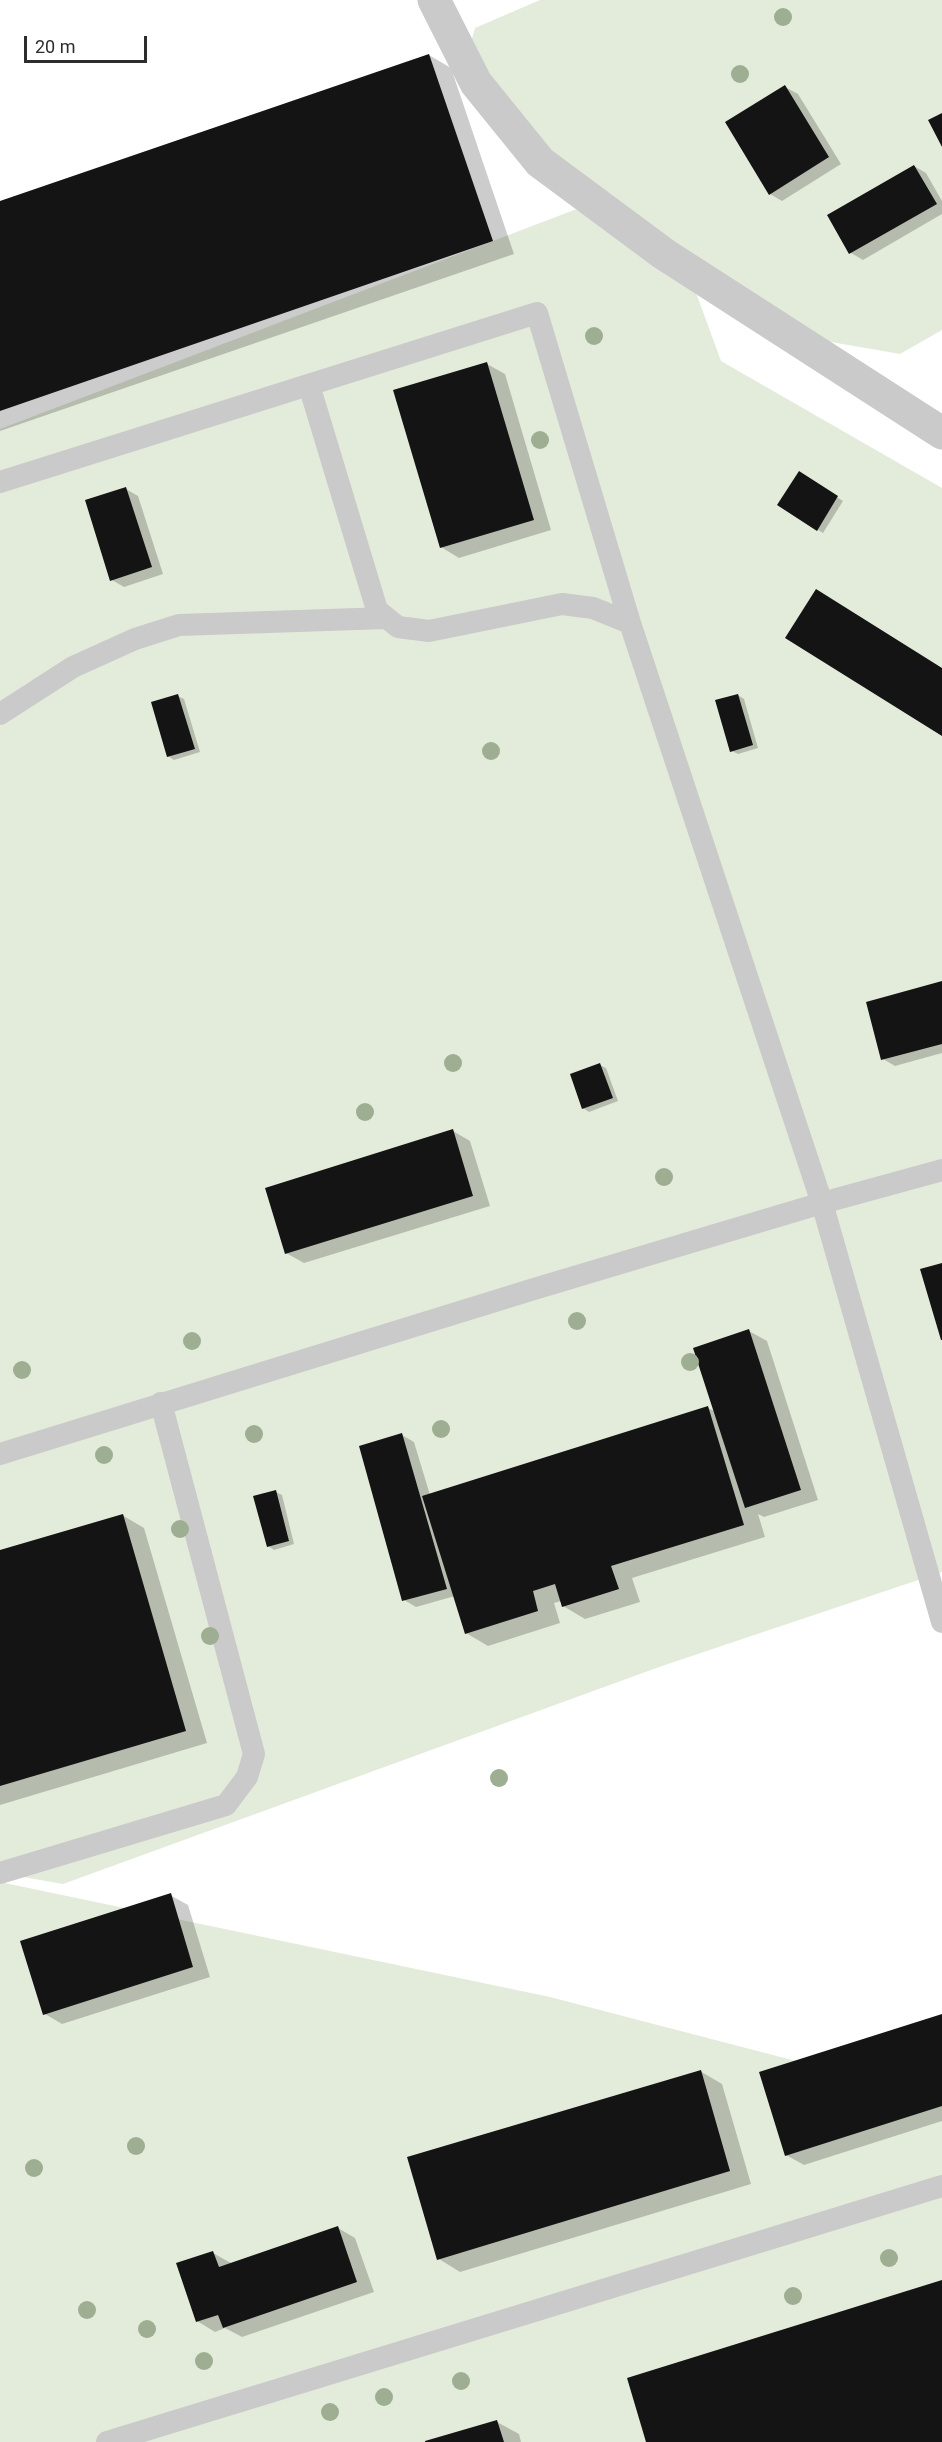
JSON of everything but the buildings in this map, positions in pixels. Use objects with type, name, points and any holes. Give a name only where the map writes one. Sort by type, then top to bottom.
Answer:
[{"type":"street","points":[[434,0],[476,83],[540,162],[664,254],[937,420]]},
{"type":"lane","points":[[0,482],[537,313],[630,623],[822,1203],[942,1622]]},
{"type":"lane","points":[[309,385],[377,610],[398,627],[429,631],[562,604],[593,608],[630,623]]},
{"type":"lane","points":[[0,714],[73,666],[135,639],[179,625],[387,618]]},
{"type":"lane","points":[[0,1454],[822,1203],[942,1170]]},
{"type":"lane","points":[[0,1873],[226,1805],[247,1777],[254,1754],[161,1403]]},
{"type":"lane","points":[[107,2442],[942,2186]]},
{"type":"green space","points":[[540,0],[942,0],[942,330],[900,354],[762,330],[687,268],[721,361],[942,488],[942,1572],[662,1666],[63,1884],[0,1873],[0,429],[603,199],[460,80],[475,28]]},
{"type":"green space","points":[[0,1882],[550,1997],[942,2099],[942,2442],[0,2442]]}]
